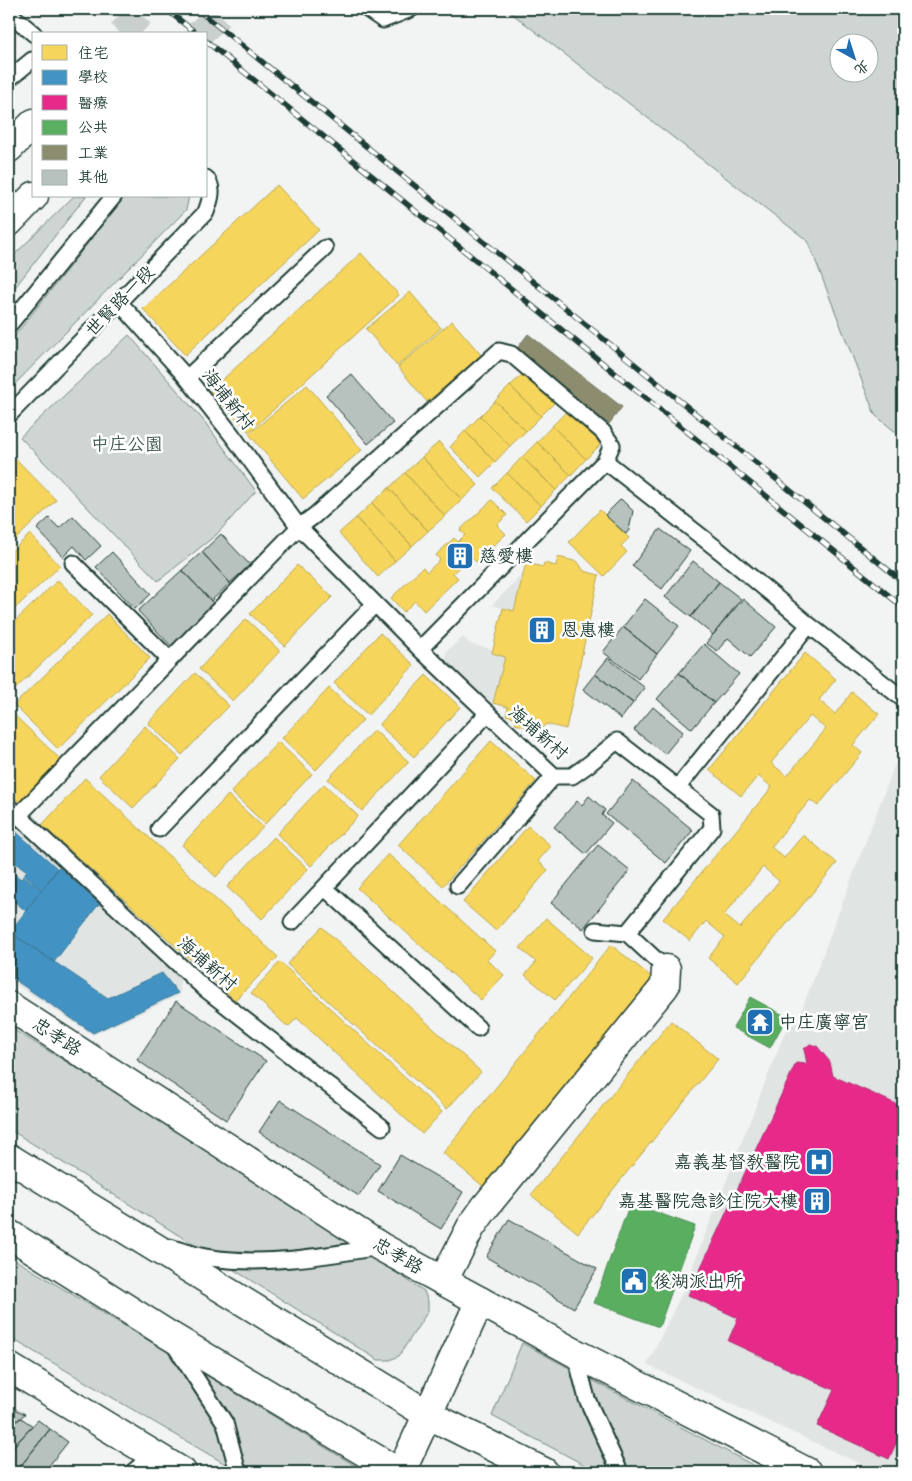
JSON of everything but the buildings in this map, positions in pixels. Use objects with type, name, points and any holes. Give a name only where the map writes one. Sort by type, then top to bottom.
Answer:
[{"type":"main road","points":[[9,148],[32,125]]},
{"type":"main road","points":[[9,222],[32,198]]},
{"type":"main road","points":[[442,1281],[471,1227],[486,1206],[665,986],[666,969]]},
{"type":"main road","name":"忠孝路","points":[[9,1006],[381,1247],[575,1353],[807,1472]]},
{"type":"main road","points":[[9,1158],[427,1414],[544,1472]]},
{"type":"main road","points":[[9,1234],[168,1334],[399,1472],[480,1301]]},
{"type":"main road","points":[[9,1367],[143,1464],[182,1472]]},
{"type":"lane","points":[[367,9],[382,20],[411,9]]},
{"type":"lane","points":[[9,13],[32,32]]},
{"type":"lane","points":[[9,79],[32,60]]},
{"type":"lane","name":"世賢路一段","points":[[9,415],[206,212],[211,196],[208,181]]},
{"type":"lane","points":[[9,326],[112,198]]},
{"type":"lane","points":[[187,378],[325,248]]},
{"type":"lane","name":"海埔新村","points":[[119,302],[187,378],[232,435],[298,527],[420,649],[554,776],[572,776],[617,741],[711,814],[712,828],[627,933]]},
{"type":"lane","name":"海埔新村","points":[[382,1127],[204,988],[14,811],[169,659],[298,527],[321,510],[499,351],[510,354],[603,432],[612,445],[606,461]]},
{"type":"lane","points":[[420,649],[606,461],[722,552],[809,625],[903,699]]},
{"type":"lane","points":[[73,563],[169,659]]},
{"type":"lane","points":[[159,829],[375,604]]},
{"type":"lane","points":[[678,787],[809,625]]},
{"type":"lane","points":[[292,922],[488,713]]},
{"type":"lane","points":[[458,886],[554,776]]},
{"type":"lane","points":[[324,888],[478,1028]]},
{"type":"lane","points":[[595,930],[627,933],[666,969]]},
{"type":"lane","points":[[141,1239],[210,1258],[263,1261],[318,1258],[381,1247]]},
{"type":"lane","points":[[168,1334],[226,1423],[238,1472]]},
{"type":"lane","points":[[575,1353],[587,1399],[620,1472]]},
{"type":"shaded area","points":[[524,573],[514,611],[492,605]]},
{"type":"shaded area","points":[[463,637],[470,644],[492,649],[492,653],[505,657],[493,703],[447,667],[446,652]]},
{"type":"shaded area","name":"嘉義基督教醫院","points":[[903,743],[903,1472],[878,1472],[647,1365],[683,1291],[785,1032],[798,1020]]},
{"type":"shaded area","points":[[9,819],[180,976],[180,995],[93,1035],[9,980]]},
{"type":"green space","points":[[506,9],[903,9],[903,438],[875,415],[808,241]]},
{"type":"green space","points":[[72,198],[84,198],[9,295],[9,260]]},
{"type":"green space","points":[[123,198],[189,198],[186,210],[9,390],[9,343]]},
{"type":"green space","name":"中庄公園","points":[[129,335],[204,421],[256,491],[216,535],[158,581],[20,437]]},
{"type":"green space","points":[[9,1027],[177,1129],[424,1291],[428,1301],[428,1311],[399,1356],[390,1360],[378,1360],[9,1129]]},
{"type":"green space","points":[[9,1256],[365,1472],[239,1472],[9,1337]]},
{"type":"green space","points":[[522,1343],[766,1472],[598,1472],[492,1416]]},
{"type":"tunnel","points":[[123,32],[145,9]]},
{"type":"tunnel","points":[[201,32],[225,9]]},
{"type":"railway","points":[[166,9],[195,32]]},
{"type":"railway","points":[[197,9],[903,582]]},
{"type":"railway","points":[[208,43],[903,607]]},
{"type":"place","name":"慈愛樓","points":[[460,556]]},
{"type":"place","name":"恩惠樓","points":[[542,630]]},
{"type":"place","name":"中庄廣寧宮","points":[[760,1022]]},
{"type":"place","name":"嘉義基督教醫院","points":[[819,1162]]},
{"type":"place","name":"嘉基醫院急診住院大樓","points":[[817,1201]]},
{"type":"place","name":"後湖派出所","points":[[634,1281]]}]
